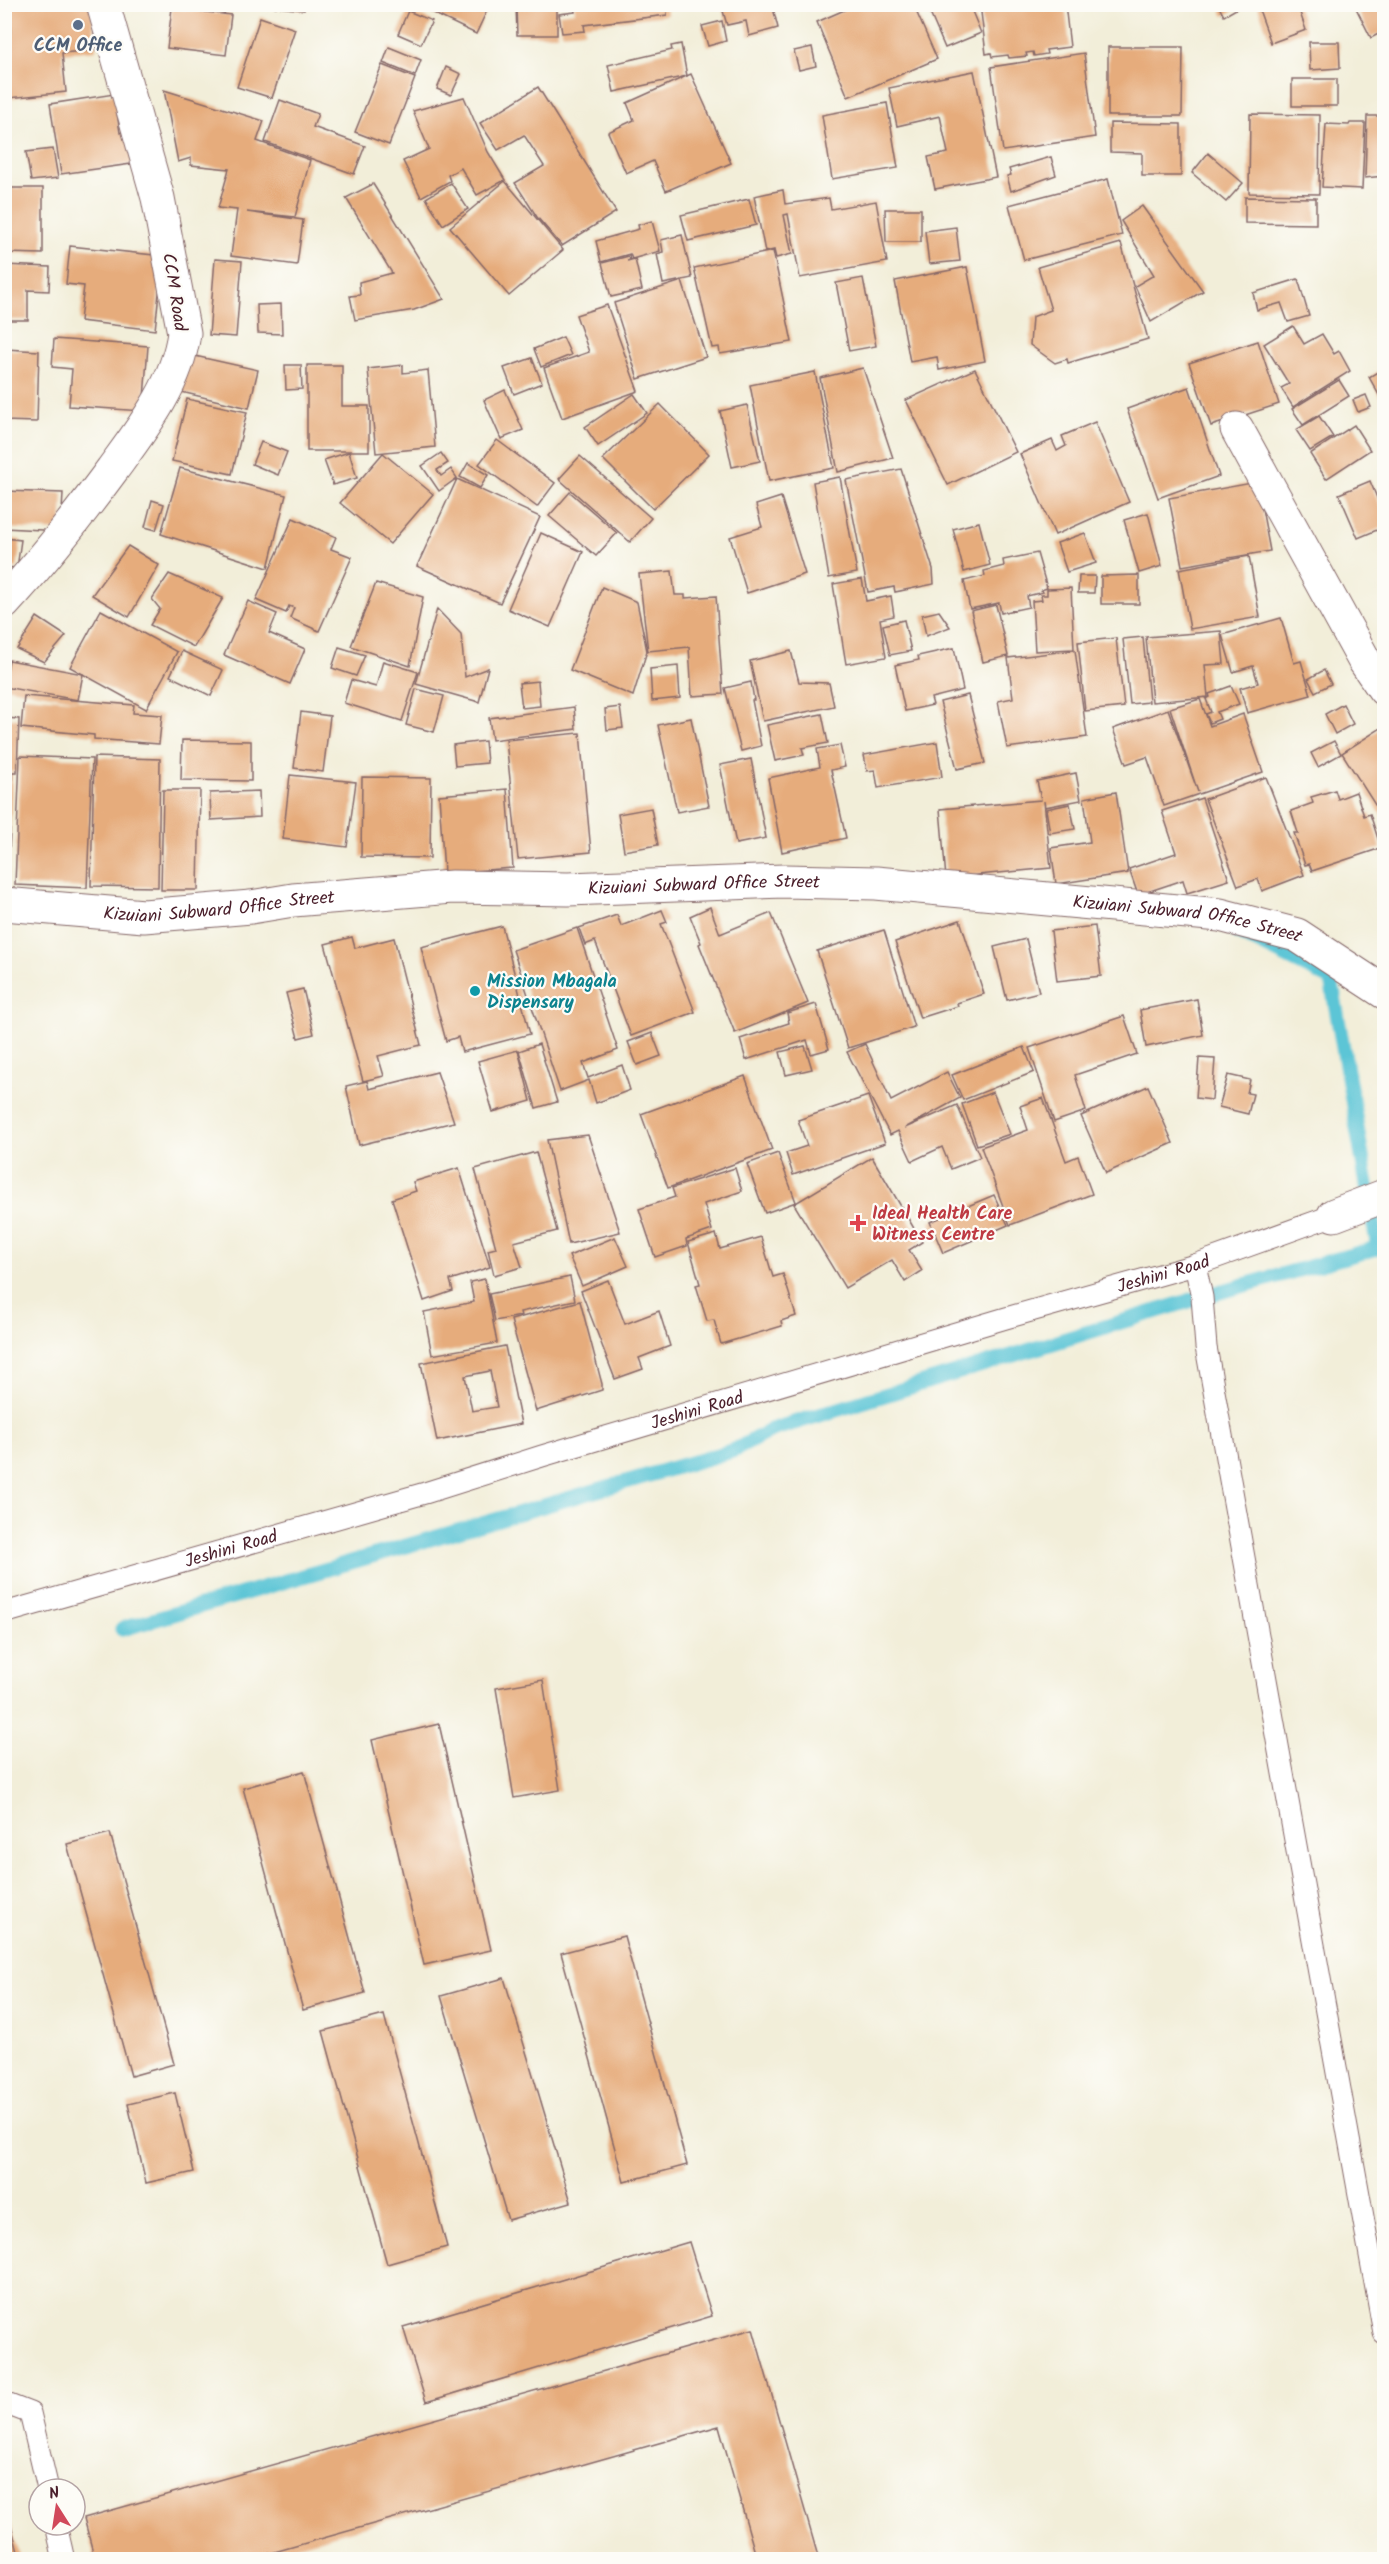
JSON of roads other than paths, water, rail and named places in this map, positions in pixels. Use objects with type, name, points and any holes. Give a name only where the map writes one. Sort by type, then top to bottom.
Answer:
[{"type":"street","name":"CCM Road","points":[[4,603],[79,516],[157,408],[182,345],[184,333],[158,198],[104,4]]},
{"type":"street","points":[[1237,429],[1364,660],[1384,689]]},
{"type":"street","name":"Kizuiani Subward Office Street","points":[[4,904],[144,916],[251,907],[293,900],[452,887],[568,889],[784,881],[876,883],[1220,915],[1297,935],[1384,992]]},
{"type":"street","name":"Jeshini Road","points":[[1334,1215],[1384,1196]]},
{"type":"lane","name":"Jeshini Road","points":[[4,1613],[425,1493],[994,1321],[1194,1265],[1334,1215]]},
{"type":"lane","points":[[1194,1265],[1202,1297],[1206,1347],[1384,2333]]},
{"type":"lane","points":[[4,2403],[30,2413],[45,2477]]},
{"type":"lane","points":[[59,2537],[64,2559]]},
{"type":"waterway","points":[[1237,932],[1331,979],[1378,1248]]},
{"type":"waterway","points":[[122,1629],[735,1450],[771,1430],[1202,1297],[1384,1246]]},
{"type":"place","name":"CCM Office","points":[[78,25]]},
{"type":"place","name":"Mission Mbagala Dispensary","points":[[475,991]]},
{"type":"place","name":"Ideal Health Care Witness Centre","points":[[858,1223]]}]
